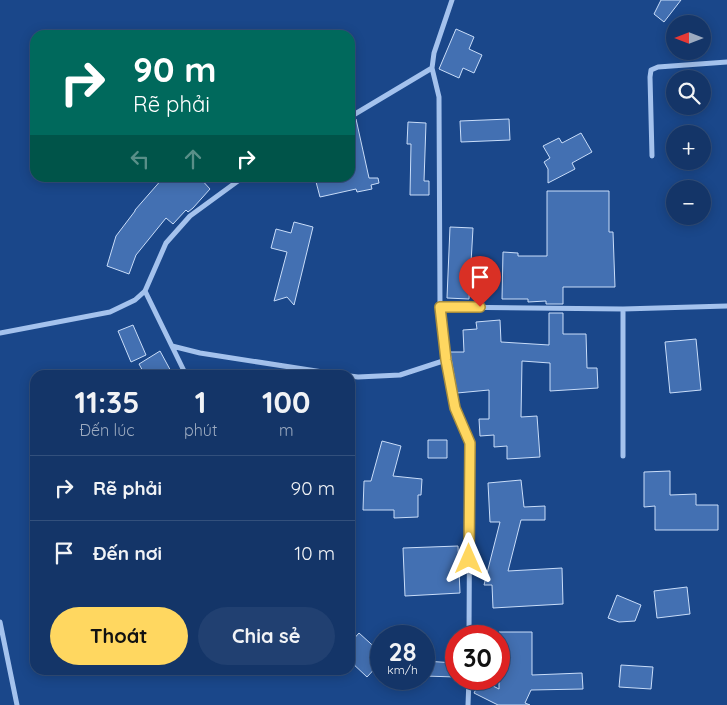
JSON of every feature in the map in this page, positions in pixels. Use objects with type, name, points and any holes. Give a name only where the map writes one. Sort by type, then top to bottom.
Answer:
[{"type":"street","points":[[452,0],[434,53],[432,68],[439,97],[440,307],[446,360],[455,408],[470,443],[469,625]]},
{"type":"street","points":[[652,156],[651,70],[658,67],[727,62]]},
{"type":"street","points":[[355,114],[432,68]]},
{"type":"street","points":[[0,333],[110,312],[136,300],[144,291],[166,243],[190,216],[237,182]]},
{"type":"street","points":[[144,291],[184,370]]},
{"type":"street","points":[[440,307],[622,309],[727,306]]},
{"type":"street","points":[[622,309],[624,456]]},
{"type":"street","points":[[172,346],[200,353],[310,370]]},
{"type":"street","points":[[355,377],[400,375],[446,360]]},
{"type":"street","points":[[0,622],[17,705]]},
{"type":"street","points":[[468,705],[469,690]]},
{"type":"building","points":[[661,0],[681,0],[669,15],[666,15],[664,22],[654,14]]},
{"type":"building","points":[[456,29],[474,37],[469,49],[482,55],[474,73],[463,68],[459,78],[439,69]]},
{"type":"building","points":[[355,119],[369,178],[378,178],[379,183],[371,185],[372,189],[357,192],[356,189],[320,197],[316,182],[355,182]]},
{"type":"building","points":[[509,119],[510,140],[461,142],[460,121]]},
{"type":"building","points":[[408,122],[426,123],[424,181],[429,181],[429,195],[410,195],[411,144],[407,144]]},
{"type":"building","points":[[581,133],[592,152],[572,163],[575,169],[548,183],[548,169],[544,162],[550,158],[543,146],[559,138],[562,143]]},
{"type":"building","points":[[160,182],[204,182],[210,189],[193,208],[188,212],[186,210],[173,224],[166,218],[136,255],[129,274],[107,266],[116,236],[135,210]]},
{"type":"building","points":[[547,191],[609,191],[609,232],[613,232],[615,287],[563,287],[563,304],[546,304],[546,301],[528,302],[528,299],[502,299],[503,252],[518,253],[518,256],[547,256]]},
{"type":"building","points":[[294,222],[313,227],[294,305],[287,297],[274,301],[287,252],[271,248],[276,229],[291,233]]},
{"type":"building","points":[[450,227],[473,228],[469,299],[447,298]]},
{"type":"building","points":[[549,313],[563,313],[563,334],[586,334],[587,368],[597,368],[598,388],[550,391],[550,363],[522,361],[521,417],[537,416],[540,457],[507,459],[507,446],[494,447],[494,435],[480,436],[479,419],[489,419],[489,390],[457,393],[450,352],[464,352],[463,330],[477,329],[476,322],[500,320],[501,342],[549,345]]},
{"type":"building","points":[[133,325],[146,355],[131,362],[118,331]]},
{"type":"building","points":[[696,339],[701,390],[670,393],[665,342]]},
{"type":"building","points":[[160,351],[170,370],[142,370],[139,364]]},
{"type":"building","points":[[428,440],[447,440],[447,458],[428,458]]},
{"type":"building","points":[[382,441],[401,446],[393,476],[422,479],[421,495],[418,495],[418,517],[394,518],[394,510],[363,510],[364,481],[371,481]]},
{"type":"building","points":[[670,471],[670,495],[696,494],[696,505],[718,505],[718,530],[655,530],[655,506],[644,507],[644,472]]},
{"type":"building","points":[[521,480],[524,507],[545,506],[545,520],[521,520],[508,571],[562,568],[563,604],[493,608],[492,585],[484,585],[500,522],[490,522],[488,483]]},
{"type":"building","points":[[458,546],[460,593],[405,596],[403,548]]},
{"type":"building","points":[[687,587],[690,614],[657,618],[654,591]]},
{"type":"building","points":[[617,595],[641,605],[635,621],[619,622],[608,618]]},
{"type":"building","points":[[510,632],[532,632],[532,675],[582,673],[583,689],[531,690],[525,703],[530,705],[498,705],[474,693],[476,690],[510,690]]},
{"type":"building","points":[[359,633],[370,643],[370,674],[367,677],[355,666],[355,637]]},
{"type":"building","points":[[435,662],[445,662],[445,677],[435,676]]},
{"type":"building","points":[[621,665],[653,667],[651,689],[619,687]]},
{"type":"route","points":[[469,559],[470,443],[455,408],[446,360],[440,307],[480,307]]}]
